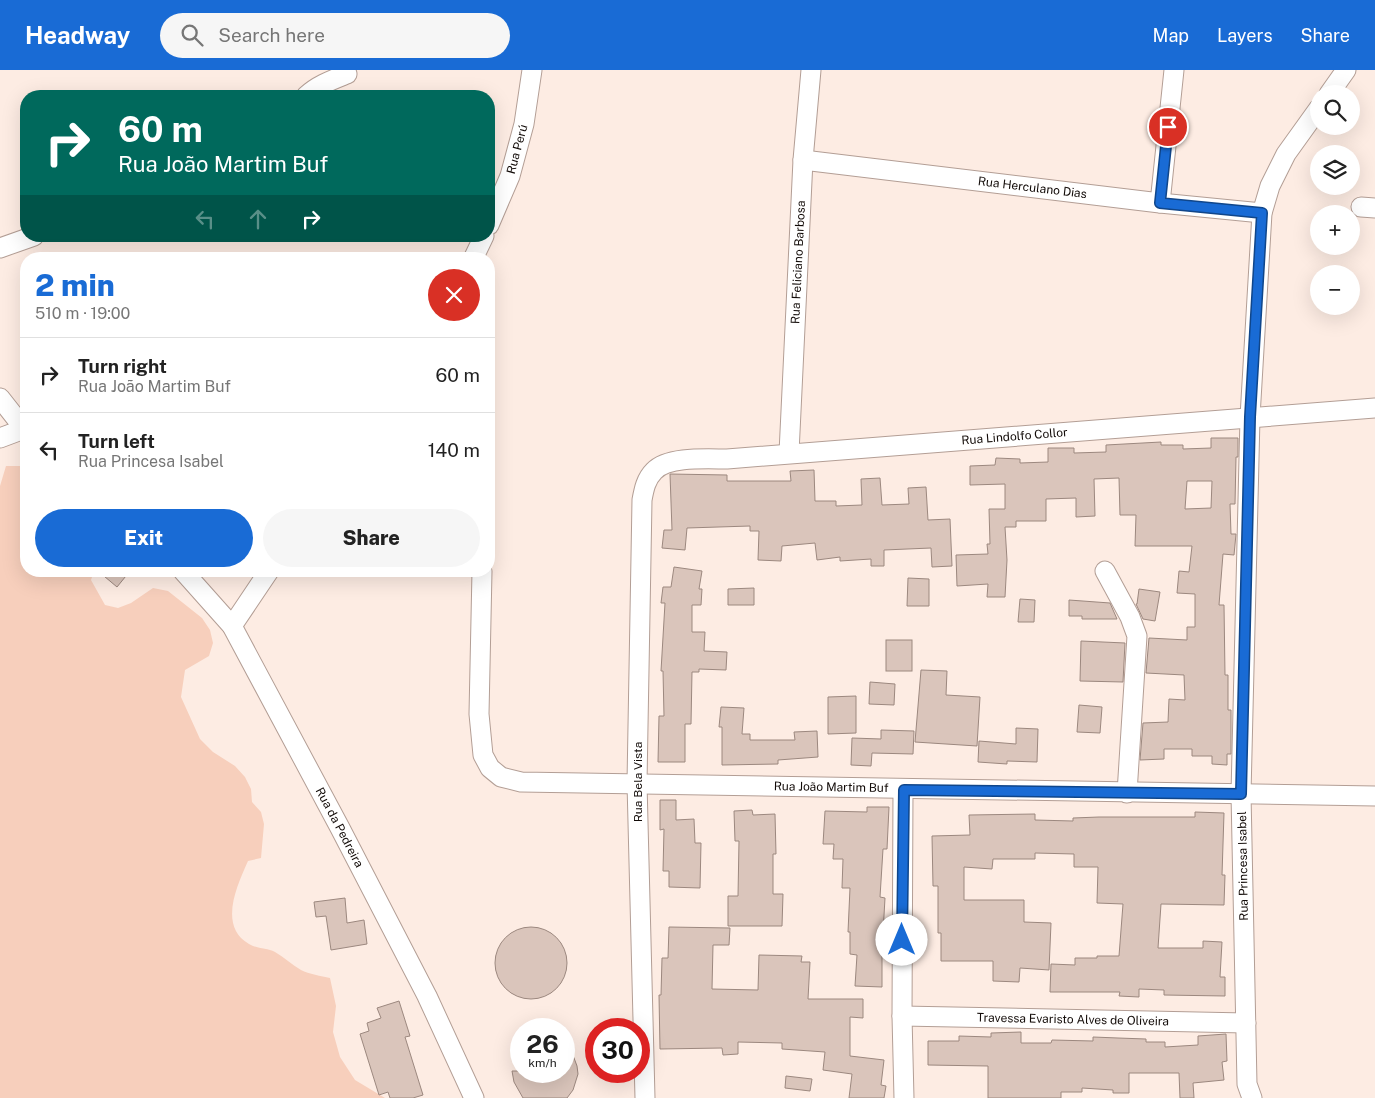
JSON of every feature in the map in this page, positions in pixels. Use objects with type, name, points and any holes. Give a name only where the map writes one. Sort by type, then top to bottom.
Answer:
[{"type":"street","name":"Rua Perú","points":[[495,211],[510,176],[524,124],[532,70]]},
{"type":"street","name":"Rua Feliciano Barbosa","points":[[789,453],[804,160],[811,70]]},
{"type":"street","points":[[1160,203],[1174,70]]},
{"type":"street","points":[[1335,85],[1346,70]]},
{"type":"street","points":[[314,90],[331,80],[347,74]]},
{"type":"street","name":"Rua Princesa Isabel","points":[[1252,1098],[1247,1084],[1241,794],[1250,417],[1262,213],[1270,186],[1286,154],[1310,121]]},
{"type":"street","name":"Rua Herculano Dias","points":[[804,160],[1160,203],[1262,213]]},
{"type":"street","points":[[0,248],[20,241]]},
{"type":"street","points":[[0,398],[20,424]]},
{"type":"street","name":"Rua Lindolfo Collor","points":[[655,469],[669,462],[1375,408]]},
{"type":"street","points":[[0,438],[20,432]]},
{"type":"street","name":"Rua Bela Vista","points":[[645,1098],[637,783],[642,500],[646,482],[655,469]]},
{"type":"street","points":[[1105,571],[1130,617],[1137,636],[1127,793]]},
{"type":"street","name":"Rua da Pedreira","points":[[188,577],[232,626],[427,996],[474,1098]]},
{"type":"street","points":[[232,626],[265,577]]},
{"type":"street","name":"Rua João Martim Buf","points":[[482,577],[479,714],[483,755],[490,768],[501,777],[521,782],[904,790],[1375,796]]},
{"type":"street","points":[[904,790],[902,1016],[904,1098]]},
{"type":"street","name":"Travessa Evaristo Alves de Oliveira","points":[[902,1016],[1246,1022]]},
{"type":"shaded area","points":[[6,466],[20,466],[20,577],[92,577],[91,580],[105,605],[118,608],[131,603],[153,588],[168,591],[202,618],[210,630],[213,643],[209,656],[185,670],[181,697],[200,739],[213,752],[235,766],[245,777],[251,789],[252,802],[261,812],[264,824],[261,858],[248,861],[235,894],[232,916],[234,927],[249,944],[275,952],[304,971],[330,978],[336,1006],[333,1032],[340,1057],[355,1080],[385,1098],[0,1098],[0,486]]},
{"type":"building","points":[[1211,438],[1238,438],[1235,504],[1230,504],[1231,534],[1236,534],[1234,555],[1223,554],[1219,605],[1224,605],[1225,675],[1228,675],[1228,710],[1231,710],[1231,754],[1227,754],[1227,765],[1212,764],[1212,756],[1192,756],[1192,749],[1164,749],[1164,759],[1140,760],[1143,723],[1168,722],[1169,699],[1185,700],[1184,675],[1146,673],[1149,638],[1187,640],[1187,627],[1195,627],[1195,594],[1177,593],[1179,571],[1189,572],[1192,546],[1135,546],[1136,515],[1120,515],[1119,478],[1094,479],[1095,516],[1076,517],[1076,498],[1046,499],[1046,521],[1016,521],[1016,527],[1005,527],[1007,560],[1005,597],[987,597],[988,584],[957,586],[956,555],[988,554],[987,544],[990,544],[989,509],[1005,509],[1005,484],[970,485],[970,466],[995,465],[996,458],[1020,459],[1020,463],[1048,462],[1048,448],[1074,448],[1074,453],[1106,452],[1106,445],[1161,442],[1161,445],[1183,445],[1183,449],[1211,448]],"holes":[[[1187,481],[1212,481],[1211,508],[1185,509]]]},
{"type":"building","points":[[814,470],[815,501],[836,501],[836,506],[862,505],[861,479],[880,478],[882,505],[909,504],[908,488],[926,487],[928,520],[950,519],[952,566],[932,567],[931,548],[884,550],[884,566],[871,566],[871,559],[840,561],[840,557],[817,560],[815,543],[782,546],[781,561],[758,560],[759,531],[750,531],[750,526],[687,528],[685,550],[662,548],[664,530],[672,530],[670,474],[727,475],[727,481],[791,481],[790,471]]},
{"type":"building","points":[[674,567],[702,571],[699,589],[702,589],[701,605],[692,605],[692,632],[705,632],[704,651],[727,652],[726,670],[699,669],[699,672],[692,672],[691,724],[685,724],[685,762],[658,762],[659,716],[664,716],[663,671],[661,671],[665,603],[661,603],[663,587],[671,587]]},
{"type":"building","points":[[105,577],[125,577],[117,587]]},
{"type":"building","points":[[908,578],[929,579],[929,606],[907,606]]},
{"type":"building","points":[[754,588],[754,605],[728,605],[728,589]]},
{"type":"building","points":[[1139,589],[1160,592],[1155,621],[1143,619],[1136,604]]},
{"type":"building","points":[[1020,599],[1035,600],[1034,622],[1018,622]]},
{"type":"building","points":[[1069,600],[1110,603],[1117,619],[1082,619],[1082,616],[1069,616]]},
{"type":"building","points":[[886,640],[912,640],[912,671],[886,671]]},
{"type":"building","points":[[1081,641],[1125,643],[1123,682],[1080,681]]},
{"type":"building","points":[[921,670],[947,671],[946,695],[980,697],[977,746],[915,742]]},
{"type":"building","points":[[870,682],[895,684],[894,705],[869,704]]},
{"type":"building","points":[[856,696],[856,733],[828,734],[828,697]]},
{"type":"building","points":[[1079,705],[1102,707],[1100,733],[1077,732]]},
{"type":"building","points":[[721,707],[744,708],[742,734],[750,734],[750,740],[795,740],[794,732],[817,731],[818,757],[778,760],[778,764],[722,765],[722,727],[719,727]]},
{"type":"building","points":[[1016,728],[1038,729],[1037,762],[1007,761],[1007,764],[978,762],[979,741],[1016,744]]},
{"type":"building","points":[[881,730],[914,731],[913,754],[872,753],[871,766],[851,765],[852,738],[881,739]]},
{"type":"building","points":[[660,800],[676,800],[676,820],[694,819],[695,843],[701,843],[700,888],[669,887],[669,871],[663,871],[664,829],[660,830]]},
{"type":"building","points":[[867,807],[889,807],[887,849],[883,849],[880,897],[885,898],[882,933],[882,987],[855,986],[857,955],[850,954],[850,932],[848,932],[850,888],[842,888],[843,859],[833,859],[834,844],[823,844],[825,811],[867,812]]},
{"type":"building","points":[[752,810],[753,815],[775,814],[776,854],[773,854],[773,894],[783,894],[782,926],[728,926],[728,896],[738,896],[739,841],[735,841],[734,811]]},
{"type":"building","points":[[1195,812],[1224,813],[1222,875],[1225,875],[1224,905],[1161,904],[1158,948],[1203,948],[1203,941],[1222,942],[1220,977],[1225,977],[1225,996],[1164,995],[1164,990],[1139,989],[1139,997],[1119,996],[1120,992],[1050,992],[1051,964],[1075,965],[1075,958],[1119,956],[1123,904],[1097,903],[1098,867],[1074,867],[1074,854],[1035,853],[1035,859],[993,859],[992,869],[964,867],[964,900],[1024,900],[1024,922],[1051,923],[1049,970],[1020,968],[1019,982],[993,981],[993,961],[941,961],[941,933],[938,933],[938,886],[933,886],[932,836],[970,835],[969,815],[1035,814],[1035,820],[1073,821],[1073,818],[1099,817],[1195,817]]},
{"type":"building","points":[[345,898],[347,923],[364,920],[367,944],[331,950],[326,916],[316,917],[314,902]]},
{"type":"building","points":[[531,927],[551,933],[561,943],[567,963],[561,983],[551,993],[531,999],[511,993],[501,983],[495,963],[501,943],[511,933]]},
{"type":"building","points":[[669,927],[730,928],[729,945],[713,945],[712,989],[758,990],[759,955],[802,956],[801,962],[810,962],[808,999],[863,999],[863,1018],[850,1017],[850,1056],[884,1060],[881,1085],[886,1086],[884,1098],[849,1098],[852,1074],[823,1070],[825,1052],[782,1049],[782,1043],[738,1042],[738,1054],[723,1055],[722,1048],[660,1049],[659,995],[661,995],[662,958],[668,958]]},
{"type":"building","points":[[399,1001],[410,1036],[405,1037],[423,1095],[413,1098],[390,1098],[388,1092],[379,1095],[360,1034],[369,1031],[367,1023],[381,1018],[377,1008]]},
{"type":"building","points":[[1021,1032],[1021,1043],[1051,1043],[1052,1040],[1093,1041],[1093,1037],[1146,1039],[1146,1042],[1165,1042],[1165,1047],[1198,1045],[1198,1036],[1226,1034],[1227,1061],[1222,1062],[1224,1080],[1193,1083],[1194,1098],[1180,1098],[1179,1073],[1129,1073],[1129,1093],[1113,1093],[1113,1090],[1082,1088],[1082,1092],[1061,1092],[1061,1098],[988,1098],[988,1066],[928,1065],[928,1041],[959,1041],[959,1036],[991,1037],[991,1033]]},
{"type":"building","points":[[575,1061],[578,1074],[573,1090],[567,1098],[523,1098],[515,1083],[575,1083]]},
{"type":"building","points":[[786,1076],[812,1079],[810,1091],[785,1088]]},
{"type":"route","points":[[902,940],[904,790],[1241,794],[1250,417],[1262,213],[1160,203],[1168,127]]}]
